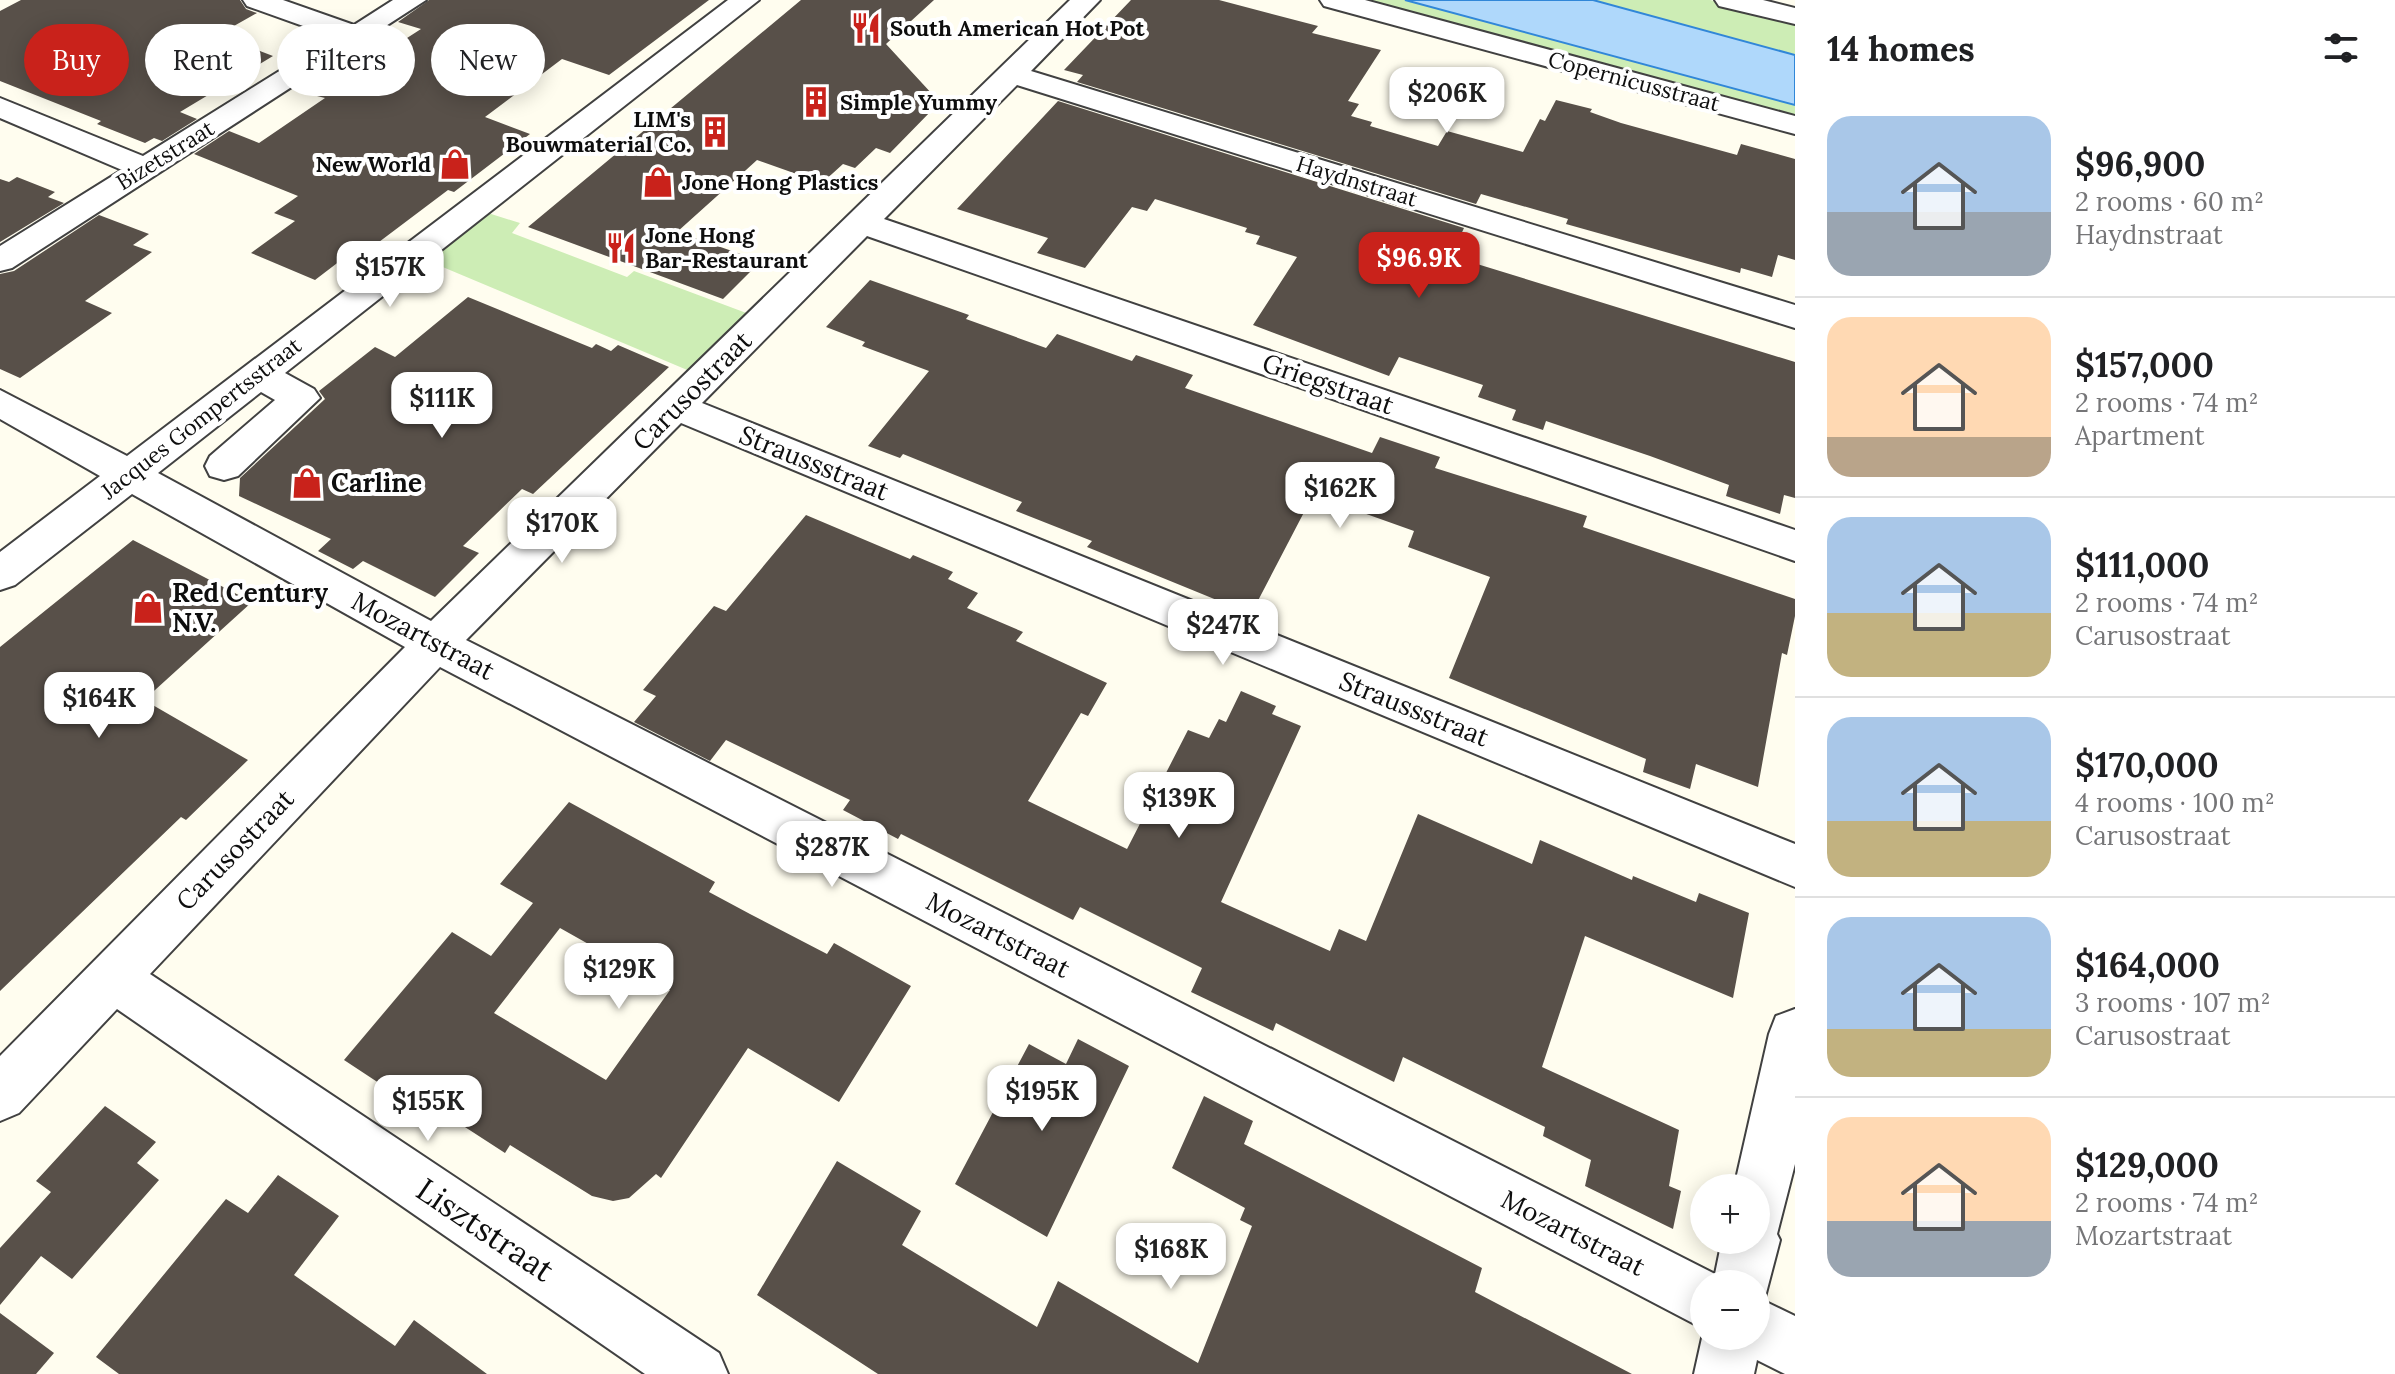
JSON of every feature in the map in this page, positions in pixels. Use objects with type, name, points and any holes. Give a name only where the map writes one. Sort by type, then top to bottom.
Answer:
[{"type":"street","points":[[257,0],[325,24]]},
{"type":"street","name":"Bizetstraat","points":[[374,24],[412,0]]},
{"type":"street","name":"Jacques Gompertsstraat","points":[[0,574],[745,0]]},
{"type":"street","name":"Carusostraat","points":[[0,1094],[435,644],[1086,0]]},
{"type":"street","name":"Copernicusstraat","points":[[1334,0],[1795,125]]},
{"type":"street","points":[[1729,0],[1795,16]]},
{"type":"street","name":"Haydnstraat","points":[[1011,74],[1795,317]]},
{"type":"street","name":"Bizetstraat","points":[[0,261],[277,85]]},
{"type":"street","points":[[0,107],[144,168]]},
{"type":"street","name":"Griegstraat","points":[[860,222],[1795,546]]},
{"type":"street","points":[[224,466],[301,399],[301,395],[257,374]]},
{"type":"street","name":"Mozartstraat","points":[[0,403],[435,644],[1690,1293]]},
{"type":"street","name":"Straussstraat","points":[[677,407],[1795,866]]},
{"type":"street","name":"Lisztstraat","points":[[112,977],[698,1374]]},
{"type":"street","points":[[1765,1174],[1795,1034]]},
{"type":"street","points":[[1770,1335],[1795,1348]]},
{"type":"street","points":[[1724,1374],[1728,1350]]},
{"type":"green space","points":[[1365,0],[1405,0],[1795,105],[1795,116]]},
{"type":"green space","points":[[1593,0],[1710,0],[1795,22],[1795,55]]},
{"type":"green space","points":[[488,213],[520,223],[512,233],[627,277],[634,271],[749,314],[692,372],[426,260]]},
{"type":"water","points":[[1405,0],[1593,0],[1795,55],[1795,105]]},
{"type":"building","points":[[21,0],[240,0],[246,9],[257,13],[238,24],[145,24],[145,96],[207,96],[180,112],[197,119],[162,141],[154,138],[145,143],[97,124],[101,121],[38,96],[129,96],[129,24],[24,24],[24,91],[0,81],[0,11]]},
{"type":"building","points":[[429,0],[709,0],[609,75],[562,59],[545,72],[545,24],[431,24],[431,96],[513,96],[485,117],[530,134],[454,192],[448,190],[375,245],[366,241],[315,280],[251,253],[295,221],[274,213],[298,196],[194,154],[229,131],[259,143],[325,98],[317,96],[415,96],[415,33],[421,29],[415,27],[415,24],[398,22]]},
{"type":"building","points":[[801,0],[934,0],[886,44],[933,95],[935,107],[890,153],[876,148],[855,168],[843,164],[822,183],[757,160],[677,232],[761,261],[723,299],[528,227]]},
{"type":"building","points":[[1131,0],[1219,0],[1318,26],[1312,33],[1381,50],[1348,101],[1359,104],[1351,116],[1372,122],[1370,126],[1438,146],[1447,131],[1523,152],[1540,119],[1545,121],[1556,100],[1592,109],[1590,112],[1621,123],[1737,155],[1741,144],[1795,159],[1795,260],[1778,255],[1772,277],[1741,268],[1740,273],[1566,224],[1568,219],[1481,194],[1476,204],[1077,82],[1083,75],[1064,70]]},
{"type":"building","points":[[261,51],[273,56],[261,63]]},
{"type":"building","points":[[1058,101],[1464,228],[1451,256],[1795,362],[1795,498],[1784,495],[1780,514],[1726,496],[1729,485],[1650,456],[1546,421],[1543,430],[1512,420],[1516,410],[1478,397],[1483,385],[1399,357],[1389,376],[1253,325],[1297,257],[1256,244],[1260,236],[1245,232],[1247,228],[1155,199],[1147,211],[1132,207],[1085,268],[1037,253],[1048,238],[957,209]]},
{"type":"building","points":[[17,177],[55,192],[48,197],[64,203],[0,242],[0,179],[9,182]]},
{"type":"building","points":[[99,215],[149,234],[133,245],[152,252],[85,301],[112,313],[20,378],[0,369],[0,274],[14,271]]},
{"type":"building","points":[[870,280],[969,315],[966,319],[1046,348],[1057,334],[1132,361],[1136,355],[1193,375],[1185,388],[1372,453],[1380,437],[1440,457],[1435,468],[1587,516],[1583,527],[1795,599],[1795,616],[1787,655],[1782,653],[1758,787],[1696,764],[1690,789],[1643,772],[1646,759],[1449,678],[1490,577],[1408,547],[1414,531],[1313,495],[1251,614],[1087,547],[1092,541],[1016,511],[1022,502],[903,454],[900,458],[868,446],[929,371],[862,346],[865,342],[826,327]]},
{"type":"building","points":[[468,297],[592,348],[596,344],[611,351],[618,345],[669,367],[533,494],[522,489],[463,546],[479,553],[435,597],[363,561],[353,569],[318,551],[331,539],[239,496],[240,478],[325,399],[319,391],[375,347],[395,357]]},
{"type":"building","points":[[806,515],[910,559],[913,555],[953,572],[948,579],[978,593],[967,608],[1023,632],[1016,641],[1107,683],[1088,716],[1081,713],[1028,801],[1127,849],[1188,730],[1209,738],[1219,719],[1226,722],[1241,691],[1276,706],[1272,714],[1301,726],[1221,902],[1330,951],[1339,929],[1366,941],[1418,814],[1532,864],[1540,840],[1632,880],[1633,876],[1696,902],[1699,893],[1749,913],[1733,998],[1585,936],[1542,1067],[1679,1130],[1669,1186],[1681,1191],[1673,1229],[1585,1186],[1591,1160],[1543,1136],[1545,1127],[1403,1057],[1394,1082],[1276,1023],[1273,1031],[1191,992],[1202,968],[1080,907],[1073,920],[901,834],[898,839],[843,810],[850,800],[726,740],[710,761],[634,722],[656,696],[643,690],[714,606],[726,611]]},
{"type":"building","points":[[133,540],[252,602],[144,700],[248,760],[186,820],[181,817],[0,991],[0,647]]},
{"type":"building","points":[[569,802],[715,882],[709,892],[827,954],[834,943],[911,986],[839,1102],[748,1048],[661,1178],[656,1174],[629,1198],[613,1201],[592,1196],[510,1145],[505,1153],[394,1081],[388,1089],[344,1060],[452,932],[491,956],[533,903],[500,884]],"holes":[[[560,928],[670,990],[606,1080],[494,1013]]]},
{"type":"building","points":[[1078,1039],[1129,1066],[1047,1237],[955,1184],[1029,1044],[1066,1064]]},
{"type":"building","points":[[1204,1096],[1253,1121],[1244,1144],[1482,1268],[1475,1292],[1632,1374],[878,1374],[757,1295],[837,1161],[921,1211],[902,1245],[1037,1327],[1058,1281],[1198,1363],[1252,1226],[1240,1220],[1245,1208],[1172,1168]]},
{"type":"building","points":[[105,1106],[156,1142],[137,1163],[159,1180],[72,1279],[41,1256],[0,1305],[0,1248],[51,1192],[36,1181]]},
{"type":"building","points":[[278,1175],[339,1216],[294,1275],[395,1346],[414,1320],[487,1374],[119,1374],[96,1357],[226,1199],[248,1213]]},
{"type":"building","points":[[0,1313],[54,1353],[36,1374],[0,1374]]},
{"type":"place","name":"South American Hot Pot","points":[[866,28]]},
{"type":"place","name":"Simple Yummy","points":[[816,102]]},
{"type":"place","name":"LIM's Bouwmaterial Co.","points":[[715,132]]},
{"type":"place","name":"New World","points":[[455,164]]},
{"type":"place","name":"Jone Hong Plastics","points":[[658,182]]},
{"type":"place","name":"Jone Hong Bar-Restaurant","points":[[621,248]]},
{"type":"place","name":"Carline","points":[[307,483]]},
{"type":"place","name":"Red Century N.V.","points":[[148,608]]}]
